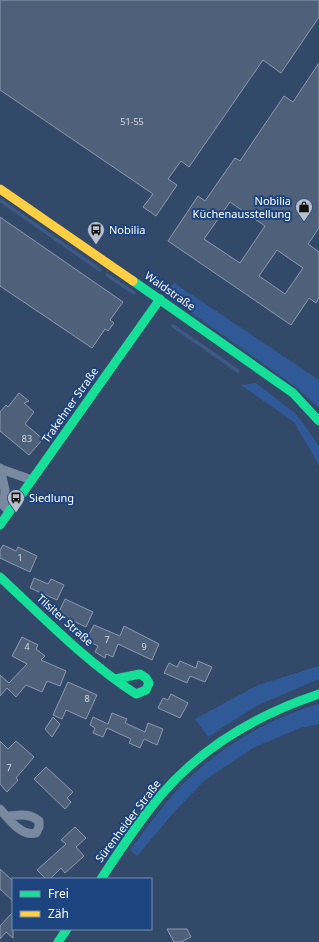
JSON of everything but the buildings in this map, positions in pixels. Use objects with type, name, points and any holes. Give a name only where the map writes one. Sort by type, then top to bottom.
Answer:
[{"type":"street","name":"Waldstraße","points":[[0,189],[293,393],[319,421]]},
{"type":"street","name":"Trakehner Straße","points":[[0,525],[160,299]]},
{"type":"street","points":[[9,511],[4,506],[4,490],[0,469],[32,480]]},
{"type":"street","name":"Tilsiter Straße","points":[[0,577],[68,641],[115,679]]},
{"type":"street","name":"Sürenheider Straße","points":[[102,878],[151,808],[172,783],[193,764],[219,744],[262,717],[288,704],[319,694]]},
{"type":"street","points":[[0,809],[7,816]]},
{"type":"street","points":[[58,942],[66,930]]},
{"type":"shaded area","points":[[174,283],[319,380],[319,408],[296,387],[165,294]]},
{"type":"shaded area","points":[[256,383],[296,414],[319,446],[319,465],[294,422],[241,385]]},
{"type":"shaded area","points":[[319,666],[319,679],[256,706],[208,737],[195,719],[258,685]]},
{"type":"shaded area","points":[[319,704],[319,724],[300,728],[253,748],[205,780],[174,812],[137,856],[130,850],[177,790],[208,762],[225,749],[261,727],[299,710]]},
{"type":"waterway","points":[[0,200],[100,270]]},
{"type":"waterway","points":[[107,275],[134,293]]},
{"type":"waterway","points":[[173,326],[238,371]]},
{"type":"traffic: fast","points":[[133,281],[293,393],[319,421]]},
{"type":"traffic: fast","points":[[0,525],[160,299]]},
{"type":"traffic: fast","points":[[0,577],[82,653],[100,668],[118,681],[136,694],[146,690],[149,683],[146,678],[140,674],[115,679]]},
{"type":"traffic: fast","points":[[102,878],[153,805],[177,777],[195,761],[233,734],[254,722],[275,711],[319,694]]},
{"type":"traffic: fast","points":[[58,942],[66,930]]},
{"type":"traffic: slow","points":[[0,189],[133,281]]},
{"type":"place","name":"Nobilia Küchenausstellung","points":[[304,222]]},
{"type":"place","name":"Nobilia","points":[[96,245]]},
{"type":"place","name":"Siedlung","points":[[16,513]]}]
